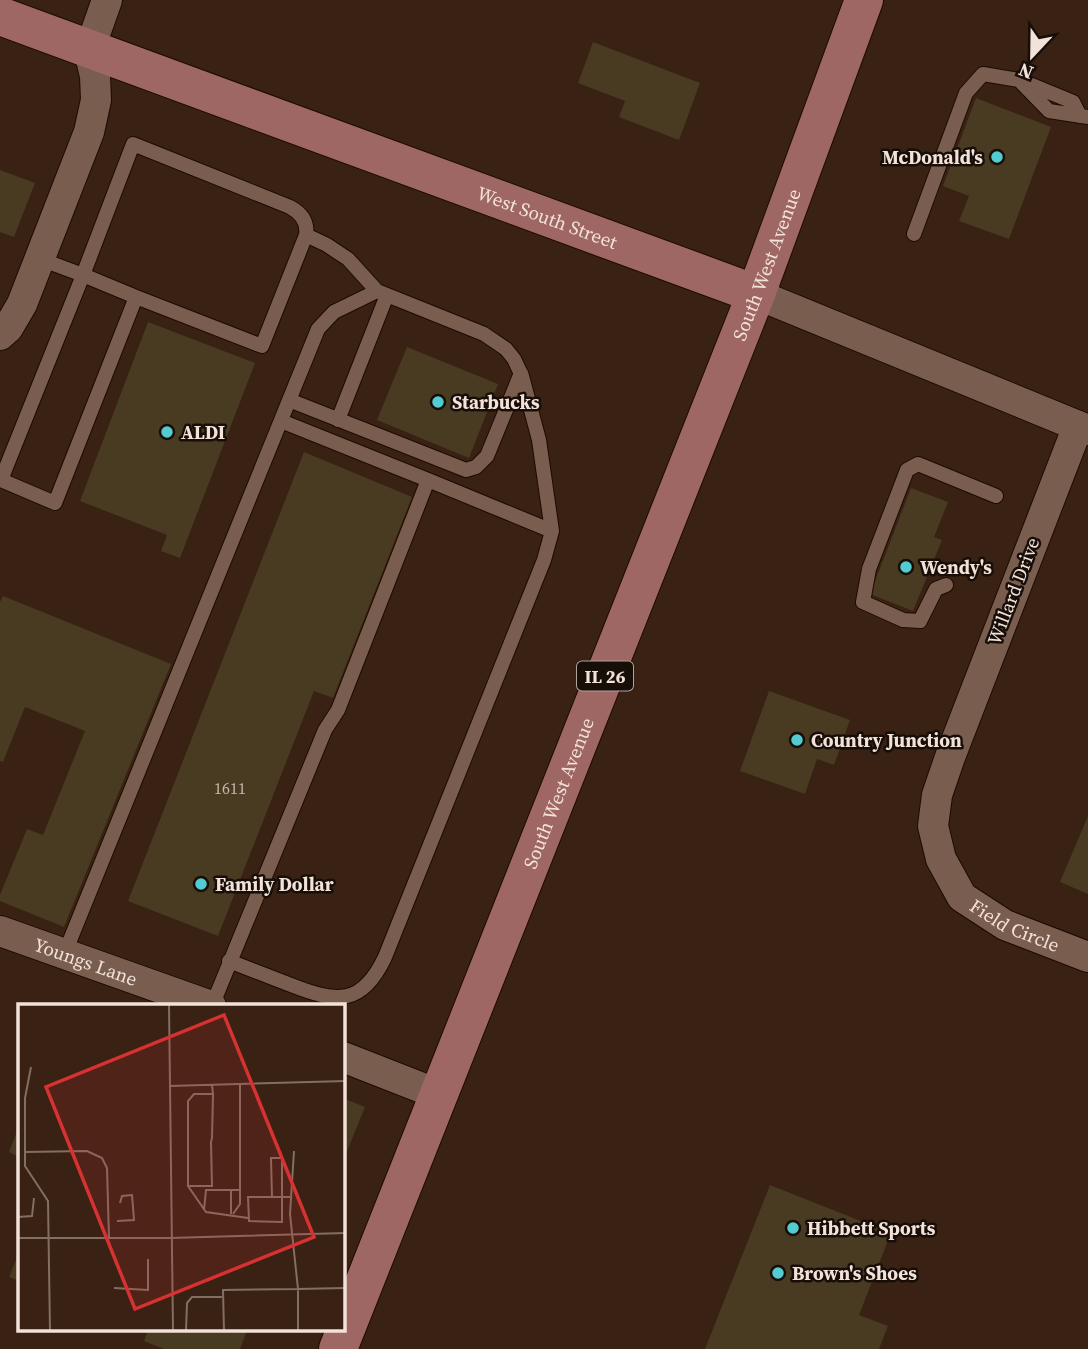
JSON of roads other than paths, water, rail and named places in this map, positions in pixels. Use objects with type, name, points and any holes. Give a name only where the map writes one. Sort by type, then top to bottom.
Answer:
[{"type":"main road","name":"South West Avenue","points":[[345,1332],[756,294],[864,0]]},
{"type":"main road","name":"West South Street","points":[[0,16],[89,51],[756,294]]},
{"type":"main road","name":"South West Avenue","points":[[338,1349],[345,1332]]},
{"type":"street","points":[[0,335],[16,317],[89,132],[96,100],[95,76],[89,51],[107,0]]},
{"type":"street","name":"West South Street","points":[[756,294],[1083,428]]},
{"type":"street","name":"Willard Drive","points":[[950,757],[1083,428]]},
{"type":"street","name":"Field Circle","points":[[950,757],[937,795],[933,826],[941,859],[962,897],[1006,925],[1088,957]]},
{"type":"street","name":"Youngs Lane","points":[[0,931],[205,1004]]},
{"type":"street","points":[[345,1058],[440,1095]]},
{"type":"lane","points":[[914,234],[966,93],[983,74],[1019,80],[1049,111],[1084,117]]},
{"type":"lane","points":[[40,259],[83,275],[262,346],[306,235],[304,219],[290,207],[133,144],[83,275],[1,481],[55,503],[136,297]]},
{"type":"lane","points":[[229,961],[326,998],[352,996],[362,991],[374,978],[385,957],[544,560],[552,531],[542,452],[521,373],[506,349],[484,334],[382,293],[348,259],[327,244],[306,235]]},
{"type":"lane","points":[[64,955],[322,322],[342,307],[382,293]]},
{"type":"lane","points":[[338,420],[382,293]]},
{"type":"lane","points":[[289,400],[456,467],[471,469],[487,456],[521,373]]},
{"type":"lane","points":[[281,421],[552,531]]},
{"type":"lane","points":[[946,585],[936,589],[920,621],[903,620],[863,602],[869,569],[907,470],[918,464],[996,496]]},
{"type":"lane","points":[[212,1004],[325,730],[338,710],[428,480]]},
{"type":"place","name":"McDonald's","points":[[997,157]]},
{"type":"place","name":"Starbucks","points":[[438,402]]},
{"type":"place","name":"ALDI","points":[[167,432]]},
{"type":"place","name":"Wendy's","points":[[906,567]]},
{"type":"place","name":"Country Junction","points":[[797,740]]},
{"type":"place","name":"Family Dollar","points":[[201,884]]},
{"type":"place","name":"Hibbett Sports","points":[[793,1228]]},
{"type":"place","name":"Brown's Shoes","points":[[778,1273]]}]
